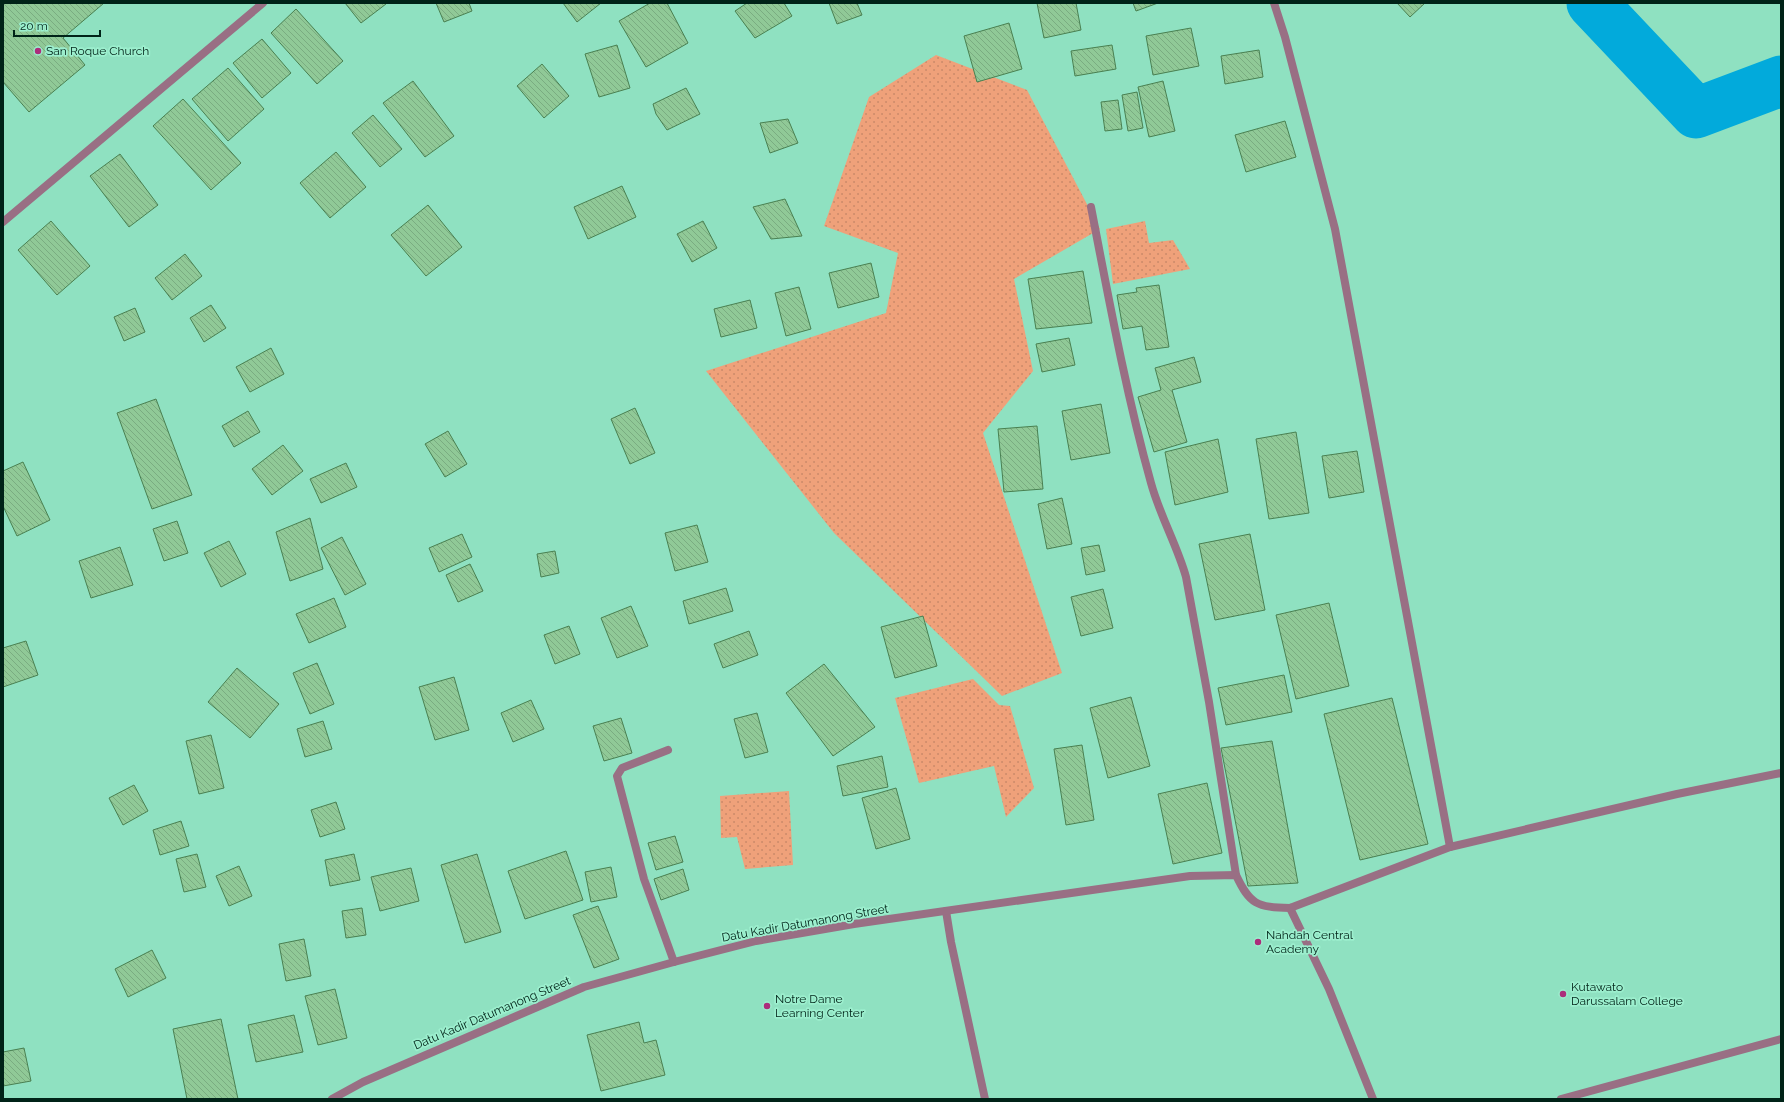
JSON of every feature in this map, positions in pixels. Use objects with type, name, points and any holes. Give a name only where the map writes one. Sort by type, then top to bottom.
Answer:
[{"type":"street","points":[[3,222],[263,3]]},
{"type":"street","points":[[1274,3],[1285,37],[1335,229],[1450,847]]},
{"type":"street","points":[[1091,207],[1128,398],[1140,445],[1153,491],[1186,577],[1209,702],[1236,875],[1244,893],[1250,899],[1265,906],[1290,908],[1450,847],[1676,794],[1781,773]]},
{"type":"street","points":[[668,750],[622,768],[617,776],[644,879],[674,962]]},
{"type":"street","name":"Datu Kadir Datumanong Street","points":[[332,1099],[363,1082],[584,987],[674,962],[763,940],[854,924],[1190,876],[1236,875]]},
{"type":"street","points":[[1290,908],[1329,989],[1373,1099]]},
{"type":"street","points":[[946,911],[951,942],[985,1099]]},
{"type":"street","points":[[1561,1099],[1781,1039]]},
{"type":"shaded area","points":[[936,55],[1027,90],[1100,229],[1014,279],[1033,371],[983,433],[1062,673],[1002,696],[834,533],[706,371],[886,313],[898,253],[824,226],[869,97]]},
{"type":"shaded area","points":[[1145,221],[1149,243],[1173,240],[1190,269],[1113,284],[1106,229]]},
{"type":"shaded area","points":[[973,679],[999,705],[1010,706],[1034,788],[1006,817],[994,766],[919,783],[895,698]]},
{"type":"shaded area","points":[[789,791],[793,865],[745,869],[737,837],[721,838],[720,796]]},
{"type":"building","name":"San Roque Church","points":[[3,3],[104,3],[63,38],[85,65],[29,112],[3,82]]},
{"type":"building","points":[[345,3],[385,3],[386,4],[361,23]]},
{"type":"building","points":[[436,3],[469,3],[472,11],[444,22]]},
{"type":"building","points":[[563,3],[601,3],[577,22]]},
{"type":"building","points":[[650,3],[667,3],[688,43],[646,67],[619,21]]},
{"type":"building","points":[[747,3],[784,3],[792,16],[755,38],[735,11]]},
{"type":"building","points":[[829,3],[857,3],[862,15],[837,24]]},
{"type":"building","points":[[1037,3],[1076,3],[1081,30],[1044,38]]},
{"type":"building","points":[[1133,3],[1158,3],[1136,11]]},
{"type":"building","points":[[1397,3],[1425,3],[1410,17]]},
{"type":"building","points":[[296,9],[343,61],[317,84],[271,33]]},
{"type":"building","points":[[1009,23],[1022,69],[977,82],[964,36]]},
{"type":"building","points":[[1191,28],[1199,66],[1153,75],[1146,36]]},
{"type":"building","points":[[262,39],[291,73],[262,98],[233,63]]},
{"type":"building","points":[[617,45],[630,88],[599,97],[585,54]]},
{"type":"building","points":[[1112,45],[1116,69],[1075,76],[1071,51]]},
{"type":"building","points":[[1259,50],[1263,77],[1225,84],[1221,56]]},
{"type":"building","points":[[542,64],[569,96],[544,118],[517,86]]},
{"type":"building","points":[[228,68],[264,109],[228,141],[192,99]]},
{"type":"building","points":[[413,81],[454,136],[425,157],[383,103]]},
{"type":"building","points":[[1163,81],[1175,131],[1149,137],[1138,87]]},
{"type":"building","points":[[686,88],[700,114],[667,130],[656,114],[653,104]]},
{"type":"building","points":[[1137,92],[1143,128],[1128,131],[1122,95]]},
{"type":"building","points":[[183,99],[241,163],[211,190],[153,126]]},
{"type":"building","points":[[1118,100],[1122,129],[1105,131],[1101,102]]},
{"type":"building","points":[[373,115],[402,149],[380,167],[352,133]]},
{"type":"building","points":[[788,119],[798,143],[770,153],[760,123]]},
{"type":"building","points":[[1285,121],[1296,157],[1246,172],[1235,135]]},
{"type":"building","points":[[336,152],[366,187],[330,218],[300,183]]},
{"type":"building","points":[[120,154],[158,205],[129,227],[90,176]]},
{"type":"building","points":[[622,186],[636,217],[588,239],[574,207]]},
{"type":"building","points":[[785,199],[802,236],[771,239],[753,207]]},
{"type":"building","points":[[428,205],[462,247],[426,276],[391,235]]},
{"type":"building","points":[[51,221],[90,266],[57,295],[18,250]]},
{"type":"building","points":[[703,221],[717,248],[692,262],[677,234]]},
{"type":"building","points":[[185,254],[202,276],[172,300],[155,278]]},
{"type":"building","points":[[871,263],[879,297],[838,308],[829,273]]},
{"type":"building","points":[[1083,271],[1092,323],[1036,329],[1028,279]]},
{"type":"building","points":[[1159,285],[1169,347],[1146,350],[1142,326],[1123,329],[1117,295],[1137,292],[1136,288]]},
{"type":"building","points":[[799,287],[811,329],[786,336],[775,293]]},
{"type":"building","points":[[750,300],[757,328],[721,337],[714,309]]},
{"type":"building","points":[[211,305],[226,328],[204,342],[190,318]]},
{"type":"building","points":[[135,308],[145,332],[124,341],[114,317]]},
{"type":"building","points":[[1069,338],[1075,365],[1042,372],[1036,344]]},
{"type":"building","points":[[271,348],[284,374],[250,392],[236,367]]},
{"type":"building","points":[[1194,357],[1201,382],[1172,390],[1187,442],[1154,452],[1138,397],[1161,390],[1155,368]]},
{"type":"building","points":[[156,399],[192,495],[152,509],[117,413]]},
{"type":"building","points":[[1101,404],[1110,453],[1071,460],[1062,411]]},
{"type":"building","points":[[635,408],[655,453],[630,464],[611,419]]},
{"type":"building","points":[[248,411],[260,432],[234,447],[222,426]]},
{"type":"building","points":[[1037,426],[1043,489],[1004,492],[998,429]]},
{"type":"building","points":[[448,431],[467,464],[445,477],[425,444]]},
{"type":"building","points":[[1296,432],[1309,513],[1269,519],[1256,439]]},
{"type":"building","points":[[1218,439],[1228,492],[1175,505],[1165,452]]},
{"type":"building","points":[[283,445],[303,471],[272,495],[252,469]]},
{"type":"building","points":[[1357,451],[1364,492],[1329,498],[1322,456]]},
{"type":"building","points":[[23,462],[50,520],[17,536],[3,506],[3,471]]},
{"type":"building","points":[[346,463],[357,487],[321,503],[310,479]]},
{"type":"building","points":[[1062,498],[1072,544],[1047,549],[1038,504]]},
{"type":"building","points":[[310,518],[323,569],[290,581],[276,532]]},
{"type":"building","points":[[177,521],[188,553],[164,561],[153,529]]},
{"type":"building","points":[[697,525],[708,562],[675,571],[665,533]]},
{"type":"building","points":[[462,534],[472,557],[439,572],[429,548]]},
{"type":"building","points":[[1250,534],[1265,610],[1215,620],[1199,544]]},
{"type":"building","points":[[342,537],[366,584],[345,595],[321,548]]},
{"type":"building","points":[[229,541],[246,574],[221,587],[204,553]]},
{"type":"building","points":[[1099,545],[1105,571],[1086,575],[1081,548]]},
{"type":"building","points":[[120,547],[133,585],[91,598],[79,561]]},
{"type":"building","points":[[555,551],[559,573],[541,577],[537,554]]},
{"type":"building","points":[[470,564],[483,591],[458,602],[446,575]]},
{"type":"building","points":[[726,588],[733,611],[689,624],[683,601]]},
{"type":"building","points":[[1103,589],[1113,628],[1081,636],[1071,597]]},
{"type":"building","points":[[334,598],[346,627],[309,643],[296,614]]},
{"type":"building","points":[[1329,603],[1349,686],[1296,699],[1276,615]]},
{"type":"building","points":[[631,606],[648,646],[617,658],[601,618]]},
{"type":"building","points":[[923,616],[937,666],[895,678],[881,627]]},
{"type":"building","points":[[569,626],[580,654],[555,664],[544,635]]},
{"type":"building","points":[[749,631],[758,655],[723,668],[714,644]]},
{"type":"building","points":[[26,641],[38,675],[3,687],[3,648]]},
{"type":"building","points":[[317,663],[334,704],[310,714],[293,673]]},
{"type":"building","points":[[824,664],[875,727],[833,756],[786,693]]},
{"type":"building","points":[[237,668],[279,704],[250,738],[208,702]]},
{"type":"building","points":[[1284,675],[1292,712],[1226,725],[1218,688]]},
{"type":"building","points":[[454,677],[469,730],[435,740],[419,687]]},
{"type":"building","points":[[1131,697],[1150,766],[1108,778],[1090,708]]},
{"type":"building","points":[[1392,698],[1428,844],[1360,860],[1324,714]]},
{"type":"building","points":[[531,700],[544,729],[513,742],[501,713]]},
{"type":"building","points":[[757,713],[768,752],[745,758],[734,719]]},
{"type":"building","points":[[621,718],[632,753],[604,761],[593,726]]},
{"type":"building","points":[[323,721],[332,749],[305,757],[297,729]]},
{"type":"building","points":[[211,735],[224,788],[199,794],[186,741]]},
{"type":"building","points":[[1272,741],[1298,883],[1248,886],[1221,748]]},
{"type":"building","points":[[1082,745],[1094,820],[1066,825],[1054,749]]},
{"type":"building","points":[[882,756],[888,787],[843,796],[837,766]]},
{"type":"building","points":[[1207,783],[1222,853],[1173,864],[1158,794]]},
{"type":"building","points":[[134,785],[148,811],[123,825],[109,798]]},
{"type":"building","points":[[896,788],[910,839],[876,849],[862,798]]},
{"type":"building","points":[[336,802],[345,829],[320,837],[311,810]]},
{"type":"building","points":[[181,821],[189,846],[160,855],[153,830]]},
{"type":"building","points":[[675,836],[683,862],[656,870],[648,843]]},
{"type":"building","points":[[566,851],[583,900],[525,919],[508,871]]},
{"type":"building","points":[[197,854],[206,887],[184,892],[176,859]]},
{"type":"building","points":[[354,854],[360,880],[330,886],[325,860]]},
{"type":"building","points":[[477,854],[501,932],[465,943],[441,865]]},
{"type":"building","points":[[239,866],[252,896],[229,906],[216,876]]},
{"type":"building","points":[[611,867],[617,897],[591,902],[585,872]]},
{"type":"building","points":[[411,868],[419,901],[380,911],[371,877]]},
{"type":"building","points":[[683,869],[689,890],[661,900],[654,879]]},
{"type":"building","points":[[598,906],[619,959],[594,968],[573,915]]},
{"type":"building","points":[[362,908],[366,935],[346,938],[342,911]]},
{"type":"building","points":[[304,939],[311,976],[286,981],[279,944]]},
{"type":"building","points":[[152,950],[166,978],[128,997],[115,969]]},
{"type":"building","points":[[335,989],[347,1038],[318,1045],[305,996]]},
{"type":"building","points":[[294,1015],[303,1052],[256,1062],[248,1025]]},
{"type":"building","points":[[221,1019],[238,1099],[187,1099],[173,1029]]},
{"type":"building","points":[[639,1022],[644,1043],[656,1040],[665,1075],[601,1091],[587,1035]]},
{"type":"building","points":[[24,1048],[31,1081],[3,1086],[3,1052]]},
{"type":"waterway","points":[[1592,3],[1696,113],[1781,81]]},
{"type":"place","name":"San Roque Church","points":[[38,51]]},
{"type":"place","name":"Nahdah Central Academy","points":[[1258,942]]},
{"type":"place","name":"Kutawato Darussalam College","points":[[1563,994]]},
{"type":"place","name":"Notre Dame Learning Center","points":[[767,1006]]}]
